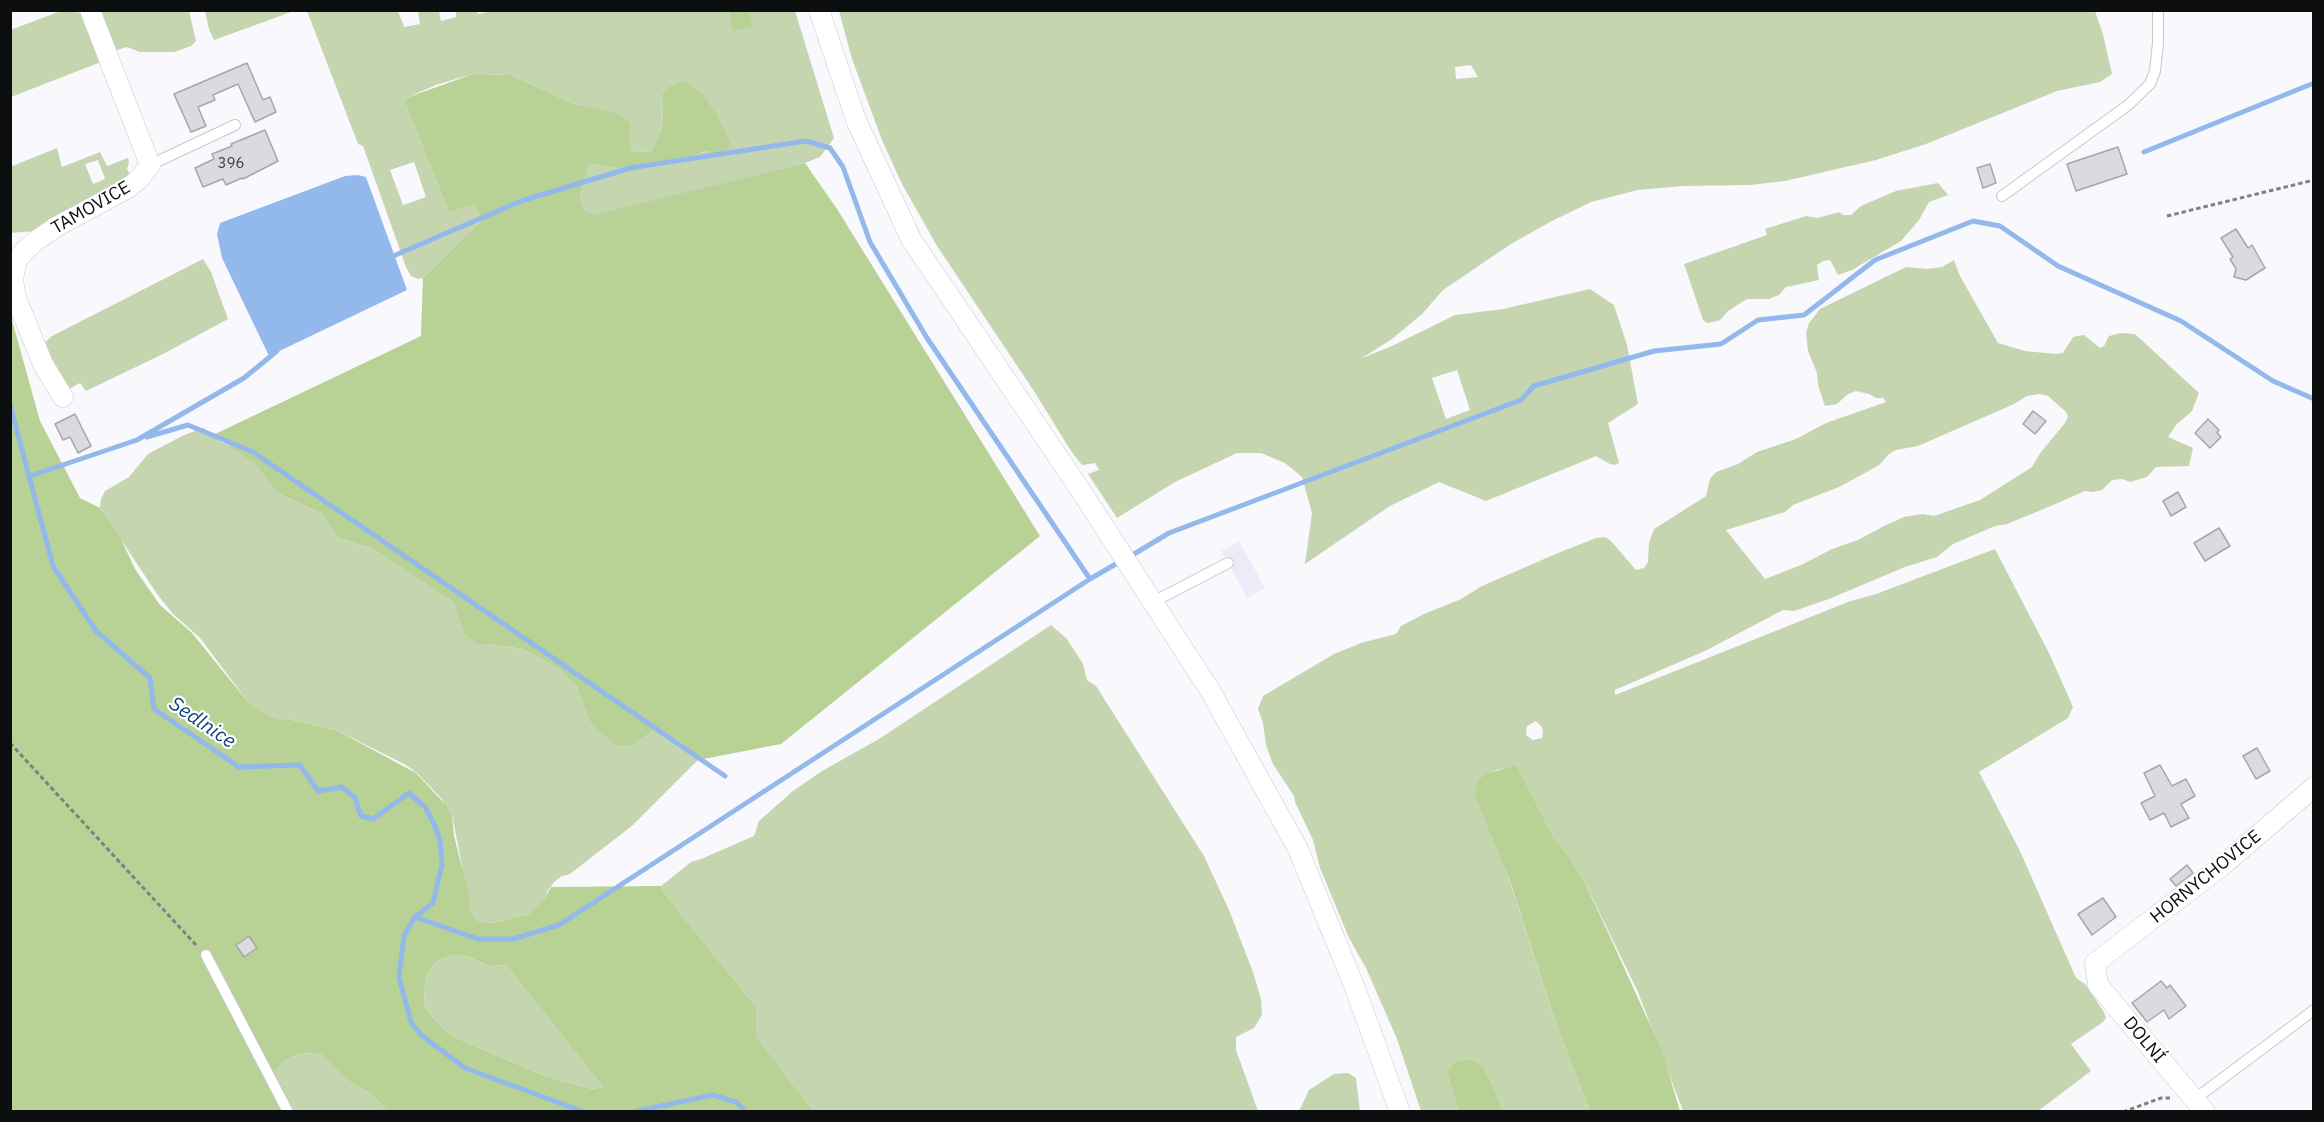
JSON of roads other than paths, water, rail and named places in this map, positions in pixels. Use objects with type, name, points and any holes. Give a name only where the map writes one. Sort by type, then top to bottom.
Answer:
[{"type":"street","points":[[90,10],[150,165]]},
{"type":"street","points":[[819,10],[856,120],[911,239],[1082,490],[1211,692],[1298,849],[1355,988],[1400,1112]]},
{"type":"street","name":"TAMOVICE","points":[[63,397],[43,364],[16,298],[13,280],[16,262],[30,246],[56,227],[128,189],[150,165]]},
{"type":"street","name":"HORNYCHOVICE","points":[[2095,963],[2223,865],[2313,787]]},
{"type":"street","name":"DOLNÍ","points":[[2095,963],[2098,985],[2200,1105]]},
{"type":"lane","points":[[2002,196],[2127,106],[2150,84],[2155,71],[2158,10]]},
{"type":"lane","points":[[150,165],[235,125]]},
{"type":"lane","points":[[1153,602],[1228,563]]},
{"type":"lane","points":[[206,956],[288,1112]]},
{"type":"lane","points":[[2200,1105],[2313,1010]]},
{"type":"water","points":[[345,176],[366,177],[407,290],[269,356],[222,258],[217,234],[220,223]]},
{"type":"waterway","points":[[2144,152],[2314,83]]},
{"type":"waterway","points":[[391,257],[521,201],[630,168],[806,141],[830,148],[843,167],[870,242],[927,338],[1090,579]]},
{"type":"waterway","points":[[1129,557],[1169,533],[1521,400],[1534,386],[1654,351],[1721,344],[1758,320],[1804,315],[1875,260],[1973,221],[2000,226],[2058,266],[2181,321],[2273,381],[2314,399]]},
{"type":"waterway","points":[[30,476],[137,440],[244,378],[277,351]]},
{"type":"waterway","name":"Sedlnice","points":[[10,405],[53,566],[96,631],[150,678],[154,709],[239,767],[300,765],[318,791],[342,787],[355,798],[361,816],[373,819],[409,793],[425,807],[440,840],[442,865],[433,903],[415,917],[404,936],[399,977],[411,1022],[421,1035],[465,1068],[584,1112]]},
{"type":"waterway","points":[[147,437],[188,425],[253,452],[725,776]]},
{"type":"waterway","points":[[415,917],[478,939],[513,939],[559,925],[1121,561]]},
{"type":"waterway","name":"Sedlnice","points":[[633,1112],[713,1095],[736,1102],[746,1112]]}]
